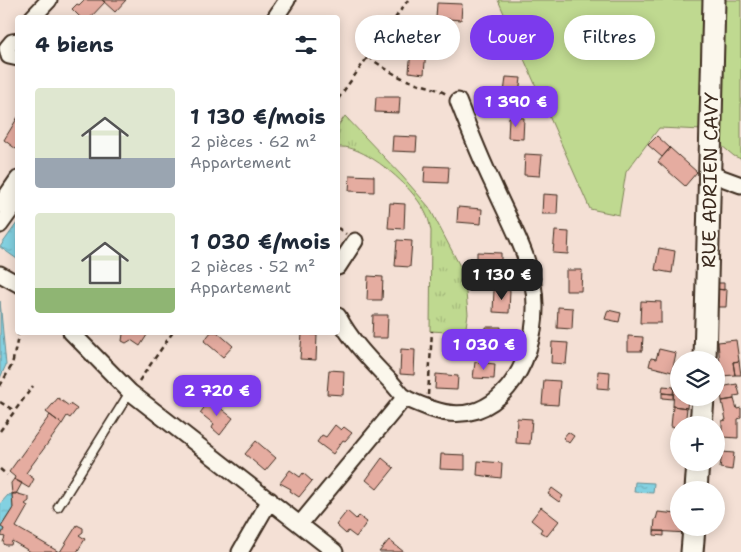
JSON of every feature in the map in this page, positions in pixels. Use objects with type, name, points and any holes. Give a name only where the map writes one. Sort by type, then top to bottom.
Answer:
[{"type":"main road","name":"RUE ADRIEN CAVY","points":[[705,351],[714,0]]},
{"type":"main road","points":[[692,552],[693,536]]},
{"type":"street","points":[[35,15],[49,0]]},
{"type":"street","points":[[277,15],[287,0]]},
{"type":"street","points":[[340,319],[360,350],[405,397],[440,412],[465,413],[479,409],[493,402],[515,380],[529,348],[534,326],[533,283],[526,259],[480,158],[458,101]]},
{"type":"street","points":[[711,174],[741,184]]},
{"type":"street","points":[[0,205],[15,183]]},
{"type":"street","points":[[0,225],[15,204]]},
{"type":"street","points":[[340,264],[355,241]]},
{"type":"street","points":[[0,274],[15,282]]},
{"type":"street","points":[[74,335],[130,392],[335,552]]},
{"type":"street","points":[[300,524],[405,397]]},
{"type":"street","points":[[240,552],[270,500]]},
{"type":"lane","points":[[58,507],[130,392]]},
{"type":"path","points":[[397,15],[408,0]]},
{"type":"path","points":[[340,96],[366,60]]},
{"type":"path","points":[[372,60],[395,75],[434,87],[458,101]]},
{"type":"path","points":[[427,407],[432,332]]},
{"type":"path","points":[[0,386],[12,365],[18,335]]},
{"type":"path","points":[[130,392],[171,335]]},
{"type":"path","points":[[0,431],[33,386]]},
{"type":"path","points":[[0,402],[15,411]]},
{"type":"path","points":[[0,470],[7,474]]},
{"type":"green space","points":[[498,0],[741,0],[741,159],[734,156],[703,130],[659,128],[626,172],[619,215],[590,209],[524,60],[554,60],[554,15],[505,15]]},
{"type":"green space","points":[[345,116],[429,207],[462,270],[468,314],[465,333],[430,331],[431,231],[428,218],[422,206],[406,186],[385,167],[363,153],[340,147],[340,123]]},
{"type":"water","points":[[15,226],[15,258],[0,247]]},
{"type":"water","points":[[0,301],[6,365],[0,378]]},
{"type":"water","points":[[635,482],[654,483],[653,493],[634,492]]},
{"type":"water","points":[[12,494],[13,508],[1,526],[4,529],[0,538],[0,504],[8,495]]},
{"type":"building","points":[[84,0],[102,0],[105,2],[93,15],[78,15],[72,9],[77,4],[79,5]]},
{"type":"building","points":[[102,0],[126,0],[115,12]]},
{"type":"building","points":[[437,3],[462,4],[461,20],[460,15],[436,15]]},
{"type":"building","points":[[410,60],[425,60],[424,74],[409,72]]},
{"type":"building","points":[[506,77],[521,78],[518,102],[503,101]]},
{"type":"building","points":[[376,97],[400,97],[399,113],[375,112]]},
{"type":"building","points":[[509,117],[524,118],[523,139],[508,138]]},
{"type":"building","points":[[15,122],[15,148],[4,140]]},
{"type":"building","points":[[393,136],[417,137],[416,152],[392,151]]},
{"type":"building","points":[[657,136],[670,148],[662,157],[648,145]]},
{"type":"building","points":[[670,148],[697,172],[685,186],[658,162]]},
{"type":"building","points":[[525,154],[542,155],[540,176],[524,175]]},
{"type":"building","points":[[425,166],[449,167],[448,183],[424,182]]},
{"type":"building","points":[[350,175],[374,176],[374,192],[349,191]]},
{"type":"building","points":[[543,194],[558,195],[557,214],[542,214]]},
{"type":"building","points":[[390,203],[405,204],[404,229],[388,228]]},
{"type":"building","points":[[458,207],[482,209],[481,224],[457,222]]},
{"type":"building","points":[[555,231],[569,232],[568,254],[553,253]]},
{"type":"building","points":[[397,240],[412,241],[410,267],[395,266]]},
{"type":"building","points":[[659,248],[675,251],[672,273],[655,270]]},
{"type":"building","points":[[477,252],[501,253],[501,268],[477,267]]},
{"type":"building","points":[[566,270],[582,270],[581,291],[566,291]]},
{"type":"building","points":[[368,276],[383,277],[382,300],[367,300]]},
{"type":"building","points":[[716,283],[724,283],[724,290],[716,289]]},
{"type":"building","points":[[716,289],[727,290],[726,307],[716,307]]},
{"type":"building","points":[[494,290],[510,290],[509,313],[493,312]]},
{"type":"building","points":[[641,301],[661,302],[661,323],[640,323]]},
{"type":"building","points":[[558,307],[573,308],[572,329],[557,328]]},
{"type":"building","points":[[608,310],[621,313],[619,322],[605,319]]},
{"type":"building","points":[[373,315],[388,315],[387,338],[372,338]]},
{"type":"building","points":[[486,327],[501,327],[499,349],[484,348]]},
{"type":"building","points":[[123,335],[147,335],[140,346],[131,340],[126,343],[122,341]]},
{"type":"building","points":[[209,335],[220,335],[233,346],[223,357],[204,341]]},
{"type":"building","points":[[302,335],[317,335],[316,360],[300,359]]},
{"type":"building","points":[[628,336],[643,337],[642,351],[628,351]]},
{"type":"building","points":[[736,340],[739,361],[733,362],[735,375],[725,376],[725,351],[719,351],[718,342]]},
{"type":"building","points":[[552,342],[568,343],[566,364],[551,363]]},
{"type":"building","points":[[401,349],[415,350],[414,375],[400,374]]},
{"type":"building","points":[[659,349],[670,352],[670,371],[649,366],[651,358],[656,359]]},
{"type":"building","points":[[739,361],[741,375],[735,375],[733,362]]},
{"type":"building","points":[[475,362],[495,364],[494,379],[473,378]]},
{"type":"building","points":[[329,370],[344,371],[343,395],[327,394]]},
{"type":"building","points":[[598,371],[610,372],[609,389],[597,388]]},
{"type":"building","points":[[436,374],[458,376],[457,390],[435,389]]},
{"type":"building","points":[[544,380],[560,381],[558,405],[542,404]]},
{"type":"building","points":[[737,384],[740,395],[734,396],[734,399],[725,400],[725,386]]},
{"type":"building","points":[[663,386],[670,387],[670,394],[662,393]]},
{"type":"building","points":[[662,393],[670,394],[670,399],[662,398]]},
{"type":"building","points":[[58,398],[77,409],[70,418],[67,416],[62,424],[46,412]]},
{"type":"building","points":[[734,399],[737,409],[741,408],[741,418],[738,419],[738,438],[725,437],[726,420],[723,406],[725,406],[725,400]]},
{"type":"building","points":[[210,400],[233,418],[220,435],[212,428],[214,424],[200,413]]},
{"type":"building","points":[[673,406],[687,408],[686,416],[672,416]]},
{"type":"building","points":[[50,415],[62,424],[26,473],[34,479],[29,488],[14,479],[15,477],[9,472]]},
{"type":"building","points":[[517,418],[532,419],[530,444],[516,443]]},
{"type":"building","points":[[335,425],[341,430],[344,427],[352,433],[345,441],[343,440],[333,454],[317,442],[322,435],[326,437]]},
{"type":"building","points":[[568,432],[574,436],[569,443],[563,438]]},
{"type":"building","points":[[256,441],[276,458],[265,471],[245,454]]},
{"type":"building","points":[[725,452],[734,453],[732,470],[725,469]]},
{"type":"building","points":[[441,454],[465,455],[465,470],[440,469]]},
{"type":"building","points":[[382,458],[394,468],[377,489],[366,480]]},
{"type":"building","points":[[478,461],[502,463],[501,478],[477,475]]},
{"type":"building","points":[[290,470],[300,477],[303,473],[312,481],[299,497],[290,491],[291,489],[280,483]]},
{"type":"building","points":[[14,479],[22,483],[16,494],[12,494],[11,483]]},
{"type":"building","points":[[552,488],[563,496],[559,502],[548,494]]},
{"type":"building","points":[[15,493],[29,497],[29,501],[25,504],[28,506],[16,527],[59,552],[31,552],[12,541],[11,545],[5,545],[3,542],[5,537],[1,536],[4,529],[1,527],[13,508],[12,494]]},
{"type":"building","points":[[541,507],[559,521],[547,536],[540,532],[542,529],[531,520]]},
{"type":"building","points":[[347,511],[356,519],[359,516],[367,522],[356,537],[348,531],[346,534],[336,525]]},
{"type":"building","points":[[658,512],[670,513],[670,532],[654,531]]},
{"type":"building","points":[[77,525],[83,528],[83,532],[79,535],[85,539],[77,552],[60,552]]},
{"type":"building","points":[[654,531],[664,531],[664,536],[654,535]]},
{"type":"building","points":[[389,540],[404,552],[379,552]]}]
